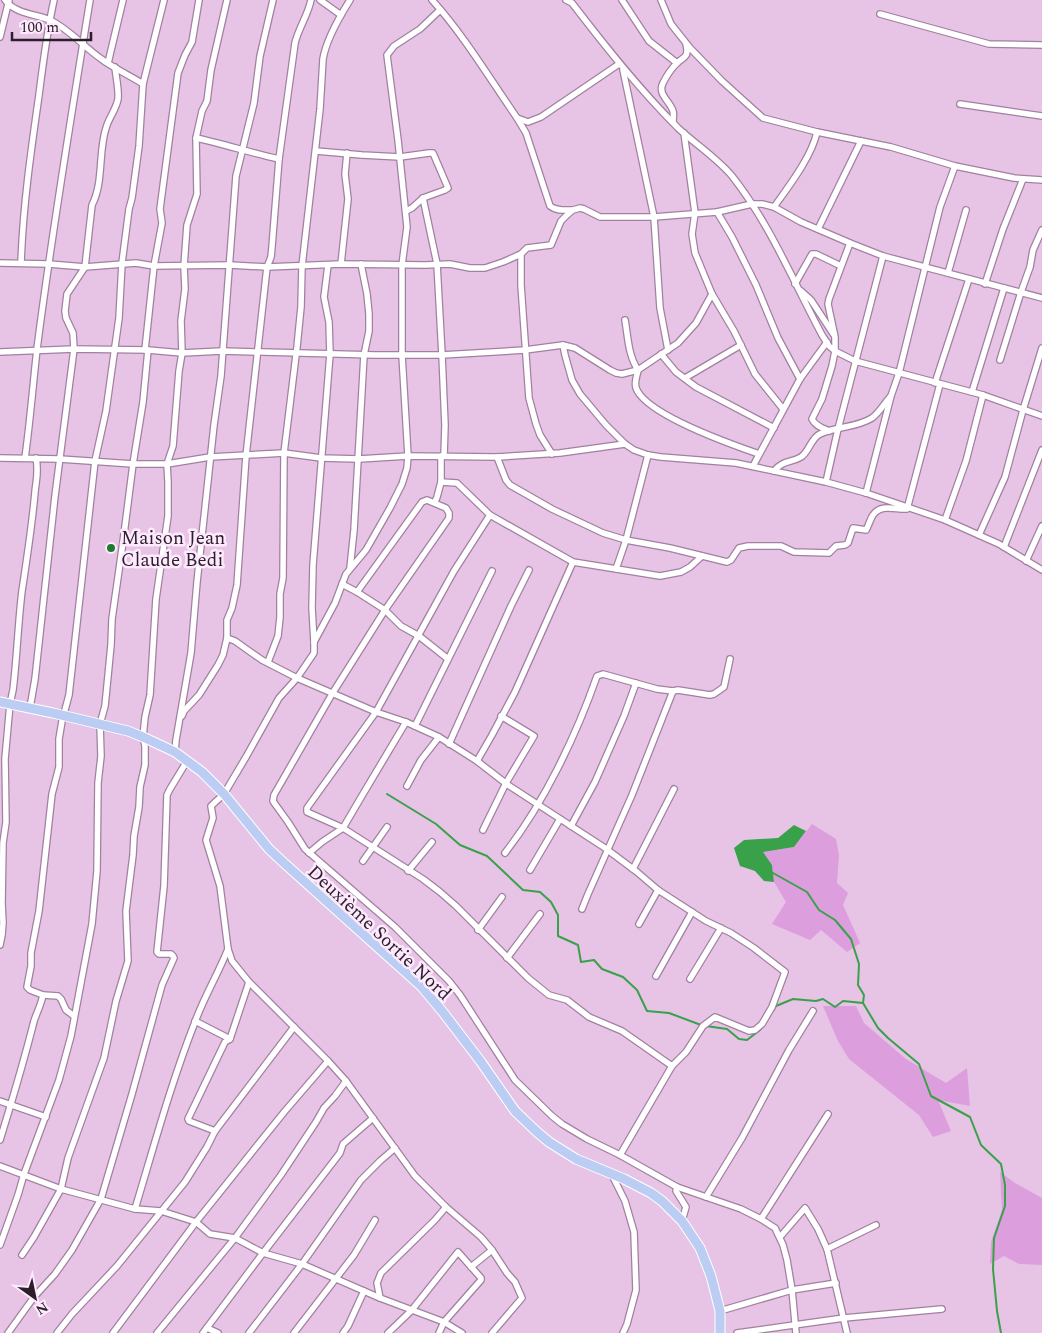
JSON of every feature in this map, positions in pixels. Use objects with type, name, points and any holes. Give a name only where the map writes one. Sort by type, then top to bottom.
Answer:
[{"type":"main road","name":"Deuxième Sortie Nord","points":[[0,702],[128,731],[175,752],[202,772],[224,794],[269,849],[422,987],[481,1062],[515,1111],[532,1127],[549,1142],[576,1159],[611,1173],[651,1193],[682,1221],[700,1248],[715,1288],[720,1311],[720,1333]]},
{"type":"street","points":[[21,263],[23,223],[30,163],[49,20],[54,0]]},
{"type":"street","points":[[25,458],[49,264],[90,0]]},
{"type":"street","points":[[108,63],[123,0]]},
{"type":"street","points":[[74,1016],[66,1010],[58,996],[43,995],[30,990],[28,987],[31,953],[39,911],[52,794],[59,767],[59,738],[62,715],[66,710],[69,695],[95,461],[106,411],[118,318],[122,263],[139,146],[143,84],[164,0]]},
{"type":"street","points":[[0,1245],[59,1080],[71,1036],[92,924],[97,871],[100,724],[105,706],[112,619],[143,402],[154,266],[162,223],[160,209],[178,73],[192,42],[199,0]]},
{"type":"street","points":[[22,1255],[61,1188],[68,1158],[104,1058],[116,1001],[128,961],[126,911],[140,787],[145,765],[143,737],[150,695],[156,599],[168,516],[167,464],[173,446],[182,353],[181,321],[185,289],[184,266],[187,225],[198,186],[196,138],[202,111],[207,101],[211,70],[226,0]]},
{"type":"street","points":[[175,752],[190,653],[210,456],[221,376],[236,176],[254,102],[260,56],[273,0]]},
{"type":"street","points":[[179,722],[184,711],[199,695],[223,655],[227,638],[227,620],[232,608],[237,585],[246,456],[267,267],[271,258],[278,159],[295,42],[311,0]]},
{"type":"street","points":[[320,0],[341,15]]},
{"type":"street","points":[[268,662],[278,636],[280,617],[280,594],[283,578],[284,453],[301,307],[302,266],[316,151],[324,52],[350,0]]},
{"type":"street","points":[[432,0],[463,40],[526,133],[552,208],[584,209],[600,217],[654,217],[717,212],[752,204],[762,204],[774,207],[801,222],[850,244],[884,256],[1042,298]]},
{"type":"street","points":[[622,0],[649,41],[677,63]]},
{"type":"street","points":[[661,0],[671,24],[685,42],[722,81],[759,115],[768,120],[892,147],[955,166],[1023,180],[1042,180]]},
{"type":"street","points":[[0,37],[7,1],[27,13],[49,20],[66,29],[108,63],[143,84]]},
{"type":"street","points":[[569,1],[621,66],[673,122],[727,171],[752,204],[775,243],[815,321],[827,342],[835,350],[855,361],[983,395],[1042,416]]},
{"type":"street","points":[[314,642],[335,603],[350,568],[366,550],[390,508],[407,468],[408,456],[402,355],[402,265],[407,228],[387,56],[394,46],[420,29],[440,10]]},
{"type":"street","points":[[880,14],[989,44],[1042,45]]},
{"type":"street","points":[[673,122],[673,109],[662,94],[662,84],[677,63],[686,57],[688,51],[685,42]]},
{"type":"street","points":[[517,118],[528,122],[542,117],[621,66]]},
{"type":"street","points":[[621,66],[654,217],[660,308],[668,350]]},
{"type":"street","points":[[28,708],[35,679],[55,496],[74,349],[74,333],[66,318],[65,311],[67,294],[85,267],[92,205],[95,200],[100,174],[102,146],[110,117],[116,108],[118,96],[115,67]]},
{"type":"street","points":[[960,104],[1042,116]]},
{"type":"street","points":[[774,207],[815,143],[818,132]]},
{"type":"street","points":[[684,133],[695,213],[692,240],[695,253],[712,294],[741,344],[755,374],[783,409]]},
{"type":"street","points":[[196,138],[278,159]]},
{"type":"street","points":[[818,229],[861,141]]},
{"type":"street","points":[[316,151],[400,157],[429,152],[433,154],[448,188],[423,198],[406,211]]},
{"type":"street","points":[[341,264],[348,199],[345,174],[347,153]]},
{"type":"street","points":[[866,493],[891,396],[899,373],[940,207],[955,166]]},
{"type":"street","points":[[986,284],[1023,180]]},
{"type":"street","points":[[423,198],[436,264],[445,425],[441,482],[438,497],[434,502]]},
{"type":"street","points":[[0,263],[85,267],[122,263],[154,266],[230,265],[267,267],[341,264],[450,264],[470,268],[485,268],[521,254],[527,248],[551,245],[561,222],[573,210]]},
{"type":"street","points":[[948,273],[966,210]]},
{"type":"street","points":[[717,212],[756,285],[778,338],[800,379]]},
{"type":"street","points":[[1000,360],[1030,266],[1033,250],[1042,230]]},
{"type":"street","points":[[830,431],[819,426],[812,418],[822,398],[835,350],[835,337],[828,299],[850,244]]},
{"type":"street","points":[[521,254],[521,285],[529,398],[538,430],[552,454]]},
{"type":"street","points":[[796,286],[812,254],[816,254],[841,266]]},
{"type":"street","points":[[826,482],[855,361],[884,256]]},
{"type":"street","points":[[350,568],[364,355],[369,331],[367,294],[361,264]]},
{"type":"street","points":[[328,265],[324,297],[329,322],[330,354],[313,565],[314,653],[297,678],[279,698],[224,794],[211,807],[213,818],[206,840],[220,886],[228,949],[232,961],[249,982],[346,1081],[415,1176],[446,1207],[470,1226],[492,1250],[515,1282],[522,1298],[492,1333]]},
{"type":"street","points":[[908,507],[938,383],[969,279]]},
{"type":"street","points":[[796,286],[810,300],[835,337]]},
{"type":"street","points":[[972,392],[1004,288]]},
{"type":"street","points":[[0,352],[114,349],[182,353],[222,351],[442,355],[525,350],[563,345],[575,348],[616,373],[628,373],[638,370],[678,343],[704,310],[712,294]]},
{"type":"street","points":[[625,320],[632,362],[638,370]]},
{"type":"street","points":[[753,466],[800,379],[827,342]]},
{"type":"street","points":[[685,378],[741,344]]},
{"type":"street","points":[[563,345],[564,355],[572,380],[580,394],[606,425],[634,450],[648,455],[677,459],[728,462],[753,466],[866,493],[945,520],[1004,547],[1042,570]]},
{"type":"street","points":[[978,535],[1005,477],[1042,348]]},
{"type":"street","points":[[661,354],[676,372],[696,387],[774,428]]},
{"type":"street","points":[[638,370],[635,382],[637,391],[659,411],[717,439],[760,454]]},
{"type":"street","points":[[945,520],[966,461],[983,395]]},
{"type":"street","points":[[774,471],[785,462],[801,457],[818,434],[857,425],[872,417],[891,396]]},
{"type":"street","points":[[0,458],[167,464],[210,456],[284,453],[321,458],[358,459],[408,456],[497,457],[585,451],[626,444]]},
{"type":"street","points":[[1004,547],[1042,450]]},
{"type":"street","points":[[616,569],[626,540],[648,455]]},
{"type":"street","points":[[497,457],[510,486],[552,510],[602,533],[727,562],[731,560],[739,548],[748,546],[781,546],[794,552],[829,553],[836,546],[848,544],[852,528],[866,530],[873,514],[880,509],[887,507],[905,509],[908,507]]},
{"type":"street","points":[[0,945],[3,924],[3,843],[6,822],[5,758],[10,704],[14,685],[22,592],[38,478],[36,458]]},
{"type":"street","points":[[441,482],[457,484],[490,514],[573,562],[660,576],[681,572],[702,556]]},
{"type":"street","points":[[358,592],[422,502],[427,500],[446,508],[449,518],[385,610],[332,694],[273,798],[275,804],[309,853],[395,927],[449,981],[515,1080],[562,1124],[677,1187],[741,1209],[761,1218],[775,1228],[780,1237],[787,1260],[796,1333]]},
{"type":"street","points":[[490,514],[454,571],[376,712],[307,810],[309,813],[343,828],[440,892],[528,978],[550,996],[566,1000],[589,1017],[622,1031],[672,1066]]},
{"type":"street","points":[[1026,561],[1042,526]]},
{"type":"street","points":[[477,761],[515,692],[573,562]]},
{"type":"street","points":[[415,726],[492,570]]},
{"type":"street","points":[[449,744],[529,570]]},
{"type":"street","points":[[342,584],[385,610],[401,626],[448,658]]},
{"type":"street","points":[[227,638],[235,641],[262,660],[297,678],[439,737],[607,850],[658,890],[692,912],[732,932],[785,972],[772,1007],[762,1024],[755,1030],[748,1031],[715,1016],[703,1026],[686,1052],[672,1066],[620,1155]]},
{"type":"street","points":[[505,853],[538,804],[555,772],[587,706],[597,676],[603,674],[657,689],[714,694],[724,687],[730,659]]},
{"type":"street","points":[[571,826],[595,782],[624,716],[636,683]]},
{"type":"street","points":[[582,909],[632,795],[673,691]]},
{"type":"street","points":[[482,830],[506,783],[534,736],[501,716]]},
{"type":"street","points":[[309,853],[343,828],[406,722]]},
{"type":"street","points":[[407,786],[421,760],[439,737]]},
{"type":"street","points":[[8,1333],[72,1250],[101,1199],[162,985],[174,958],[171,954],[159,954],[157,952],[164,886],[167,795],[187,761]]},
{"type":"street","points":[[633,869],[674,789]]},
{"type":"street","points":[[530,870],[560,819]]},
{"type":"street","points":[[363,861],[387,827]]},
{"type":"street","points":[[408,871],[432,842]]},
{"type":"street","points":[[639,924],[658,890]]},
{"type":"street","points":[[478,930],[502,897]]},
{"type":"street","points":[[656,976],[692,912]]},
{"type":"street","points":[[507,958],[540,914]]},
{"type":"street","points":[[690,979],[721,928]]},
{"type":"street","points":[[136,1209],[162,1117],[195,1021],[228,949]]},
{"type":"street","points":[[215,1131],[188,1119],[225,1042],[230,1039],[249,982]]},
{"type":"street","points":[[0,1140],[43,995]]},
{"type":"street","points":[[706,1197],[742,1138],[789,1050],[813,1011]]},
{"type":"street","points":[[195,1021],[230,1039]]},
{"type":"street","points":[[57,1333],[72,1314],[117,1266],[185,1182],[215,1131],[294,1027]]},
{"type":"street","points":[[113,1333],[196,1222],[284,1111],[328,1061]]},
{"type":"street","points":[[157,1333],[235,1238],[281,1175],[324,1108],[336,1096],[346,1081]]},
{"type":"street","points":[[0,1100],[46,1116]]},
{"type":"street","points":[[761,1218],[828,1114]]},
{"type":"street","points":[[218,1333],[205,1330],[340,1153],[343,1144],[373,1118]]},
{"type":"street","points":[[249,1333],[302,1264],[361,1180],[395,1148]]},
{"type":"street","points":[[0,1166],[61,1188],[136,1209],[161,1211],[196,1222],[210,1234],[235,1238],[263,1253],[302,1264],[335,1280],[411,1311],[444,1322],[462,1333]]},
{"type":"street","points":[[611,1173],[625,1201],[634,1232],[636,1290],[624,1333]]},
{"type":"street","points":[[677,1187],[676,1191],[686,1207],[682,1221]]},
{"type":"street","points":[[380,1298],[377,1283],[381,1273],[446,1207]]},
{"type":"street","points":[[780,1237],[805,1208],[818,1229],[827,1249],[847,1333]]},
{"type":"street","points":[[294,1333],[354,1255],[375,1220]]},
{"type":"street","points":[[827,1249],[876,1225]]},
{"type":"street","points":[[471,1267],[492,1250]]},
{"type":"street","points":[[388,1333],[411,1311],[457,1253],[460,1253],[481,1278],[480,1282],[444,1322],[439,1333]]},
{"type":"street","points":[[720,1311],[792,1290],[836,1283]]},
{"type":"street","points":[[342,1333],[348,1326],[364,1291]]},
{"type":"street","points":[[738,1333],[844,1318],[942,1309]]},
{"type":"shaded area","points":[[812,824],[836,839],[839,855],[837,883],[848,893],[843,905],[860,943],[847,952],[821,930],[810,940],[772,924],[786,902],[774,882],[772,865],[762,852],[794,847]]},
{"type":"shaded area","points":[[794,825],[806,831],[794,847],[763,852],[772,865],[774,882],[764,881],[755,871],[740,866],[734,848],[744,840],[778,838]]},
{"type":"shaded area","points":[[823,1006],[856,1006],[864,1023],[906,1059],[946,1083],[967,1068],[970,1106],[938,1100],[951,1131],[933,1137],[919,1115],[849,1059],[838,1041]]},
{"type":"shaded area","points":[[1000,1172],[1042,1198],[1042,1265],[1019,1264],[1004,1256],[990,1264],[991,1242],[1002,1210]]},
{"type":"waterway","points":[[387,794],[436,824],[460,845],[487,856],[523,890],[540,892],[551,902],[558,915],[558,936],[578,945],[581,962],[594,960],[602,969],[623,977],[637,990],[647,1011],[669,1013],[701,1025]]},
{"type":"waterway","points":[[773,873],[807,892],[819,910],[835,920],[851,939],[859,964],[858,985],[864,995],[863,1003],[878,1028],[919,1064],[931,1096],[970,1117],[981,1145],[1001,1164],[1005,1185],[1005,1206],[994,1238],[993,1269],[1001,1333]]},
{"type":"waterway","points":[[773,1011],[776,1006],[793,999],[816,1001],[823,999],[835,1007],[843,1001],[863,1003]]},
{"type":"waterway","points":[[706,1026],[727,1029],[739,1039],[747,1040],[762,1027]]},
{"type":"place","name":"Maison Jean Claude Bedi","points":[[111,548]]}]
